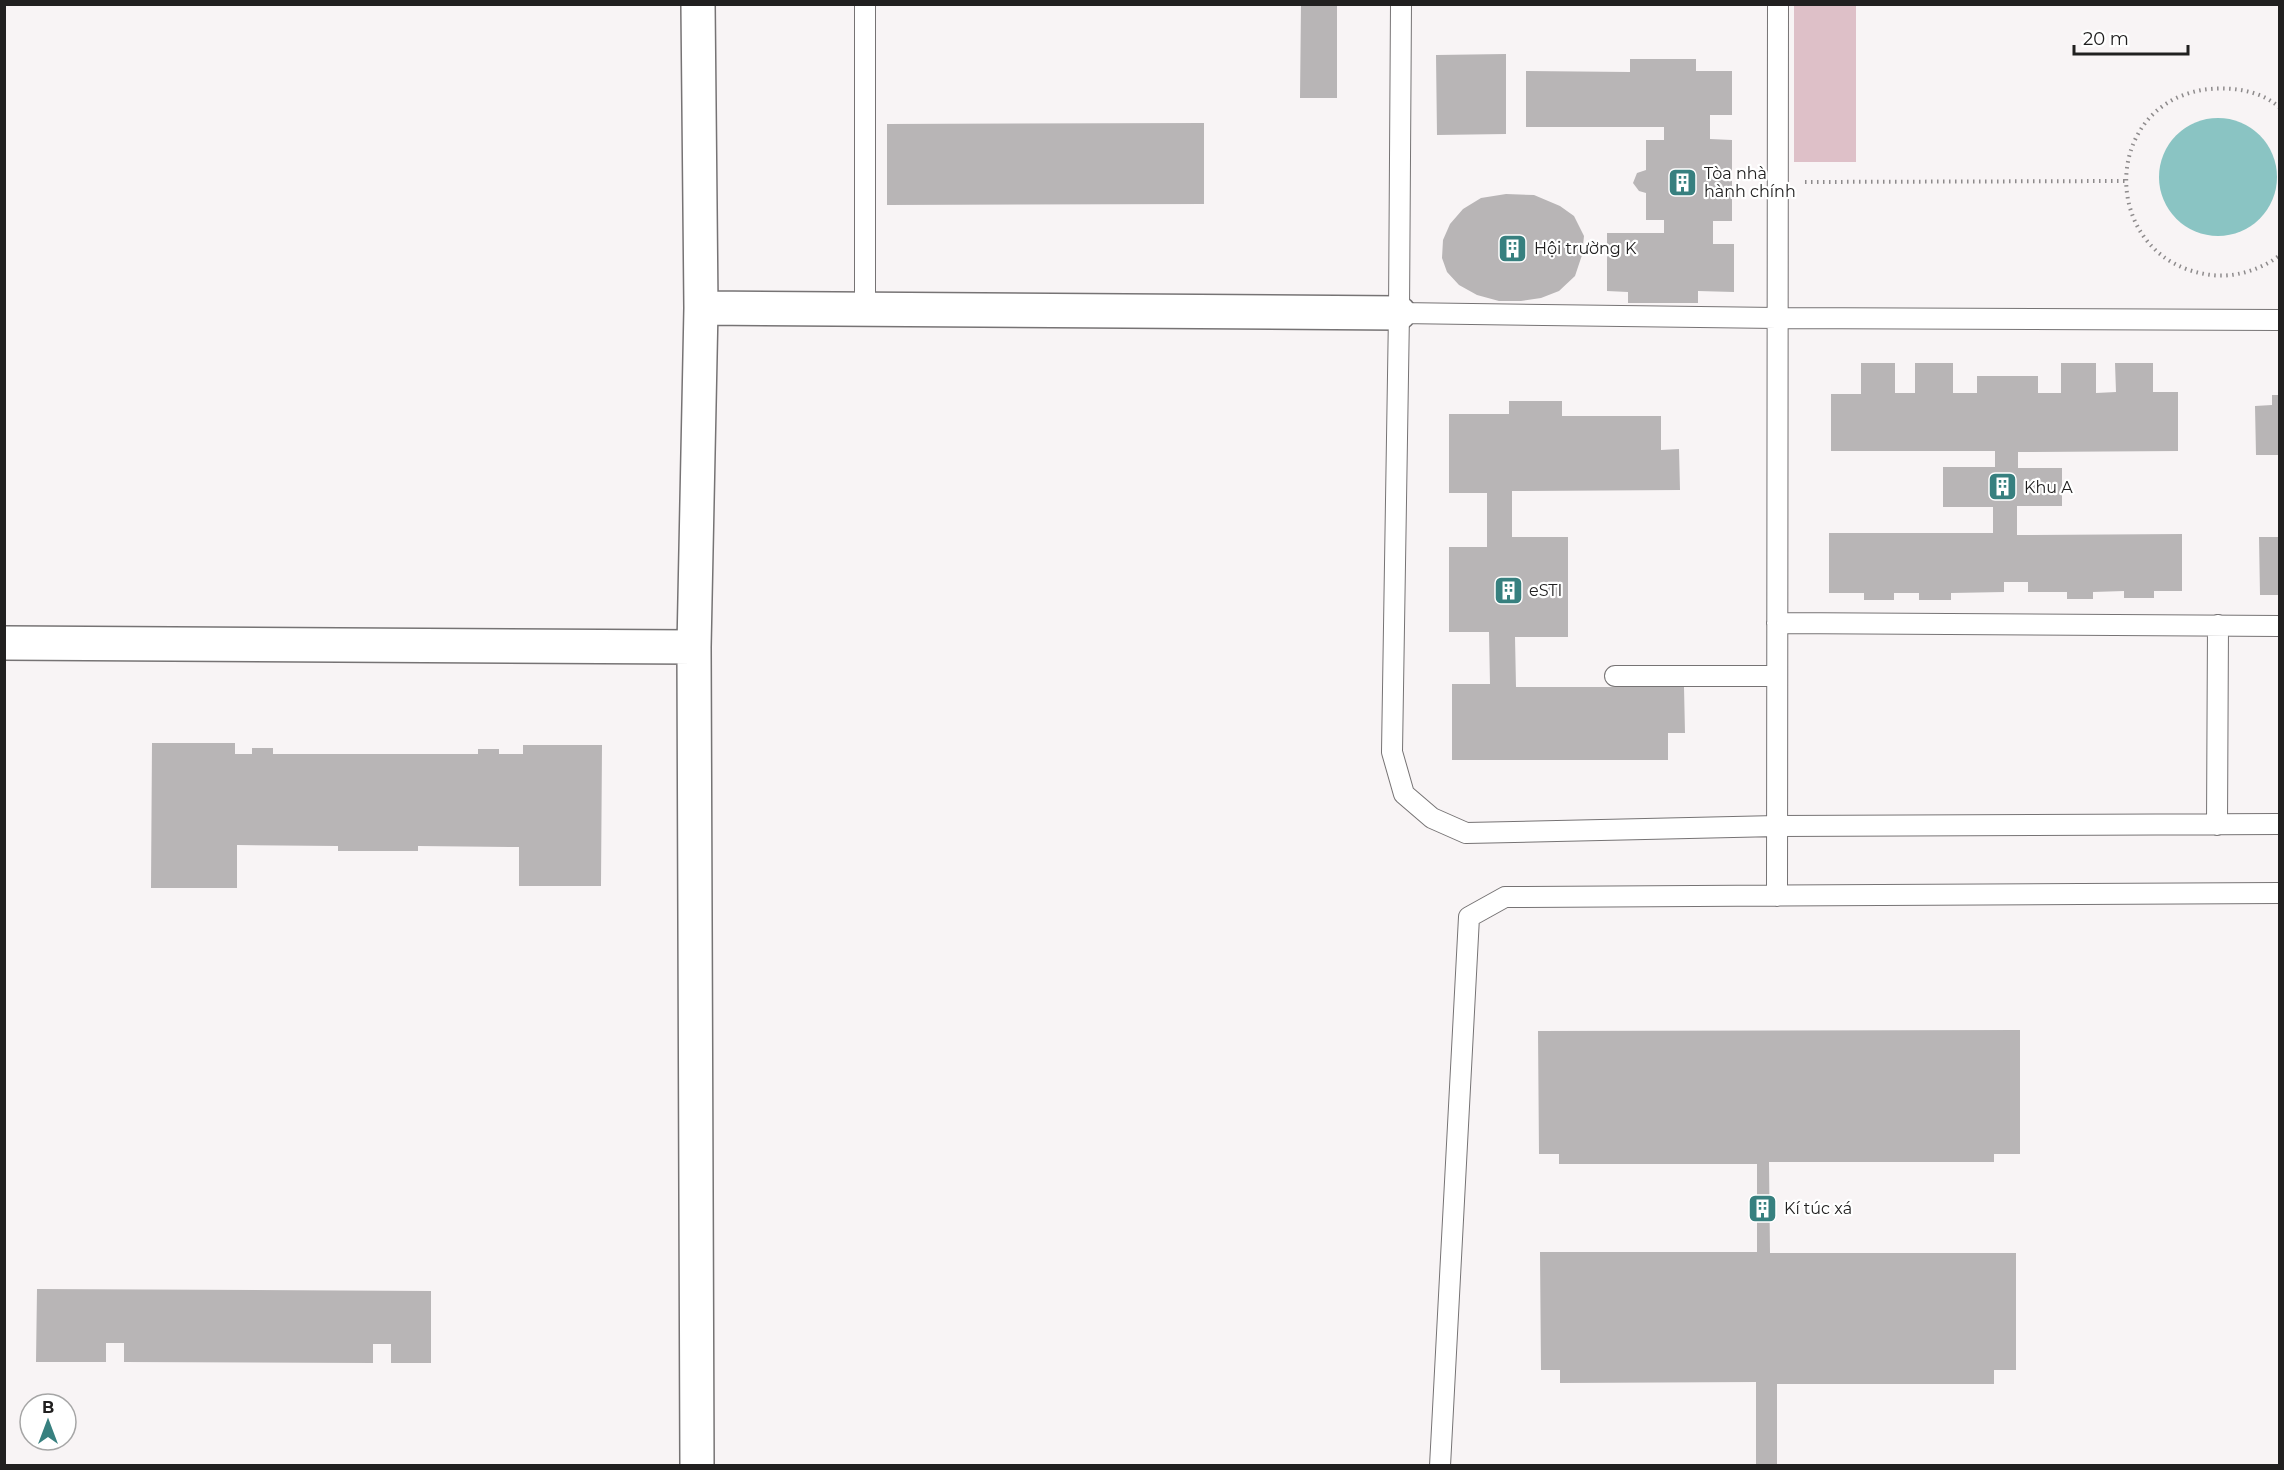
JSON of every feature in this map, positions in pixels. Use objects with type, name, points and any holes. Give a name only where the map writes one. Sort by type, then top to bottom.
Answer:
[{"type":"street","points":[[697,1466],[694,647],[701,308],[698,4]]},
{"type":"street","points":[[701,308],[1400,313]]},
{"type":"street","points":[[4,643],[694,647]]},
{"type":"lane","points":[[865,4],[865,309]]},
{"type":"lane","points":[[1401,4],[1400,313],[1392,752],[1404,794],[1432,818],[1466,833],[1777,826],[2280,824]]},
{"type":"lane","points":[[1777,896],[1778,4]]},
{"type":"lane","points":[[1400,313],[1778,318],[2280,320]]},
{"type":"lane","points":[[1777,623],[2280,626]]},
{"type":"lane","points":[[2217,825],[2218,625]]},
{"type":"lane","points":[[1615,676],[1777,676]]},
{"type":"lane","points":[[1440,1466],[1469,917],[1505,897],[2280,893]]},
{"type":"path","points":[[2280,108],[2248,92],[2219,87],[2190,92],[2164,105],[2143,126],[2130,152],[2125,181],[2129,211],[2143,237],[2164,259],[2191,272],[2221,276],[2251,271],[2280,255]]},
{"type":"path","points":[[1778,182],[2125,181]]},
{"type":"shaded area","points":[[1794,5],[1856,5],[1856,162],[1794,162]]},
{"type":"water","points":[[2218,118],[2241,123],[2260,135],[2272,154],[2277,177],[2272,200],[2260,219],[2241,231],[2218,236],[2195,231],[2176,219],[2164,200],[2159,177],[2164,154],[2176,135],[2195,123]]},
{"type":"building","points":[[1301,4],[1337,4],[1337,98],[1300,98]]},
{"type":"building","points":[[1506,54],[1506,134],[1437,135],[1436,55]]},
{"type":"building","name":"Tòa nhà hành chính","points":[[1630,59],[1696,59],[1696,71],[1732,71],[1732,115],[1710,115],[1710,139],[1732,140],[1732,221],[1713,221],[1713,244],[1734,244],[1734,292],[1698,291],[1698,303],[1628,303],[1628,292],[1607,291],[1607,233],[1664,233],[1664,220],[1646,220],[1646,193],[1639,191],[1633,183],[1637,173],[1646,170],[1646,140],[1664,140],[1664,127],[1526,127],[1526,71],[1630,72]]},
{"type":"building","points":[[1204,123],[1204,204],[887,205],[887,124]]},
{"type":"building","name":"Hội trường K","points":[[1506,194],[1534,195],[1560,206],[1574,216],[1584,236],[1582,255],[1575,276],[1559,291],[1541,298],[1499,301],[1477,295],[1459,285],[1447,272],[1442,258],[1443,240],[1450,224],[1463,209],[1481,198]]},
{"type":"building","name":"Khu A","points":[[1861,363],[1895,363],[1895,393],[1915,393],[1915,363],[1953,363],[1953,393],[1977,393],[1977,376],[2038,376],[2038,393],[2061,393],[2061,363],[2096,363],[2096,393],[2116,392],[2115,363],[2153,363],[2153,392],[2178,392],[2178,451],[2018,452],[2018,468],[2062,468],[2062,506],[2017,506],[2017,535],[2182,534],[2182,591],[2154,591],[2154,598],[2124,598],[2124,591],[2093,592],[2093,599],[2067,599],[2067,592],[2028,592],[2028,582],[2004,582],[2004,592],[1951,593],[1951,600],[1919,600],[1919,593],[1894,593],[1894,600],[1864,600],[1864,593],[1829,593],[1829,533],[1993,533],[1993,507],[1943,507],[1943,467],[1995,467],[1995,451],[1831,451],[1831,394],[1861,394]]},
{"type":"building","points":[[2272,395],[2280,395],[2280,455],[2256,455],[2255,406],[2272,405]]},
{"type":"building","name":"eSTI","points":[[1509,401],[1562,401],[1562,416],[1661,416],[1661,450],[1679,449],[1680,490],[1512,491],[1512,537],[1568,537],[1568,637],[1515,637],[1516,687],[1684,687],[1685,733],[1668,733],[1668,760],[1452,760],[1452,684],[1490,684],[1489,632],[1449,632],[1449,547],[1487,547],[1487,493],[1449,493],[1449,414],[1509,414]]},
{"type":"building","points":[[2259,537],[2280,537],[2280,595],[2260,595]]},
{"type":"building","points":[[152,743],[235,743],[235,754],[252,754],[252,748],[273,748],[273,754],[478,754],[478,749],[499,749],[499,754],[523,754],[523,745],[602,745],[601,886],[519,886],[519,847],[418,846],[418,851],[338,851],[338,846],[237,845],[237,888],[151,888]]},
{"type":"building","name":"Kí túc xá","points":[[2020,1030],[2020,1154],[1994,1154],[1994,1162],[1769,1162],[1770,1253],[2016,1253],[2016,1370],[1994,1370],[1994,1384],[1777,1384],[1777,1466],[1756,1466],[1756,1382],[1560,1383],[1560,1370],[1541,1370],[1540,1252],[1757,1252],[1757,1164],[1559,1164],[1559,1154],[1539,1154],[1538,1031]]},
{"type":"building","points":[[37,1289],[431,1291],[431,1363],[391,1363],[391,1344],[373,1344],[373,1363],[124,1362],[124,1343],[106,1343],[106,1362],[36,1362]]},
{"type":"place","name":"Tòa nhà hành chính","points":[[1683,182]]},
{"type":"place","name":"Hội trường K","points":[[1513,248]]},
{"type":"place","name":"Khu A","points":[[2003,487]]},
{"type":"place","name":"eSTI","points":[[1508,590]]},
{"type":"place","name":"Kí túc xá","points":[[1763,1208]]}]
